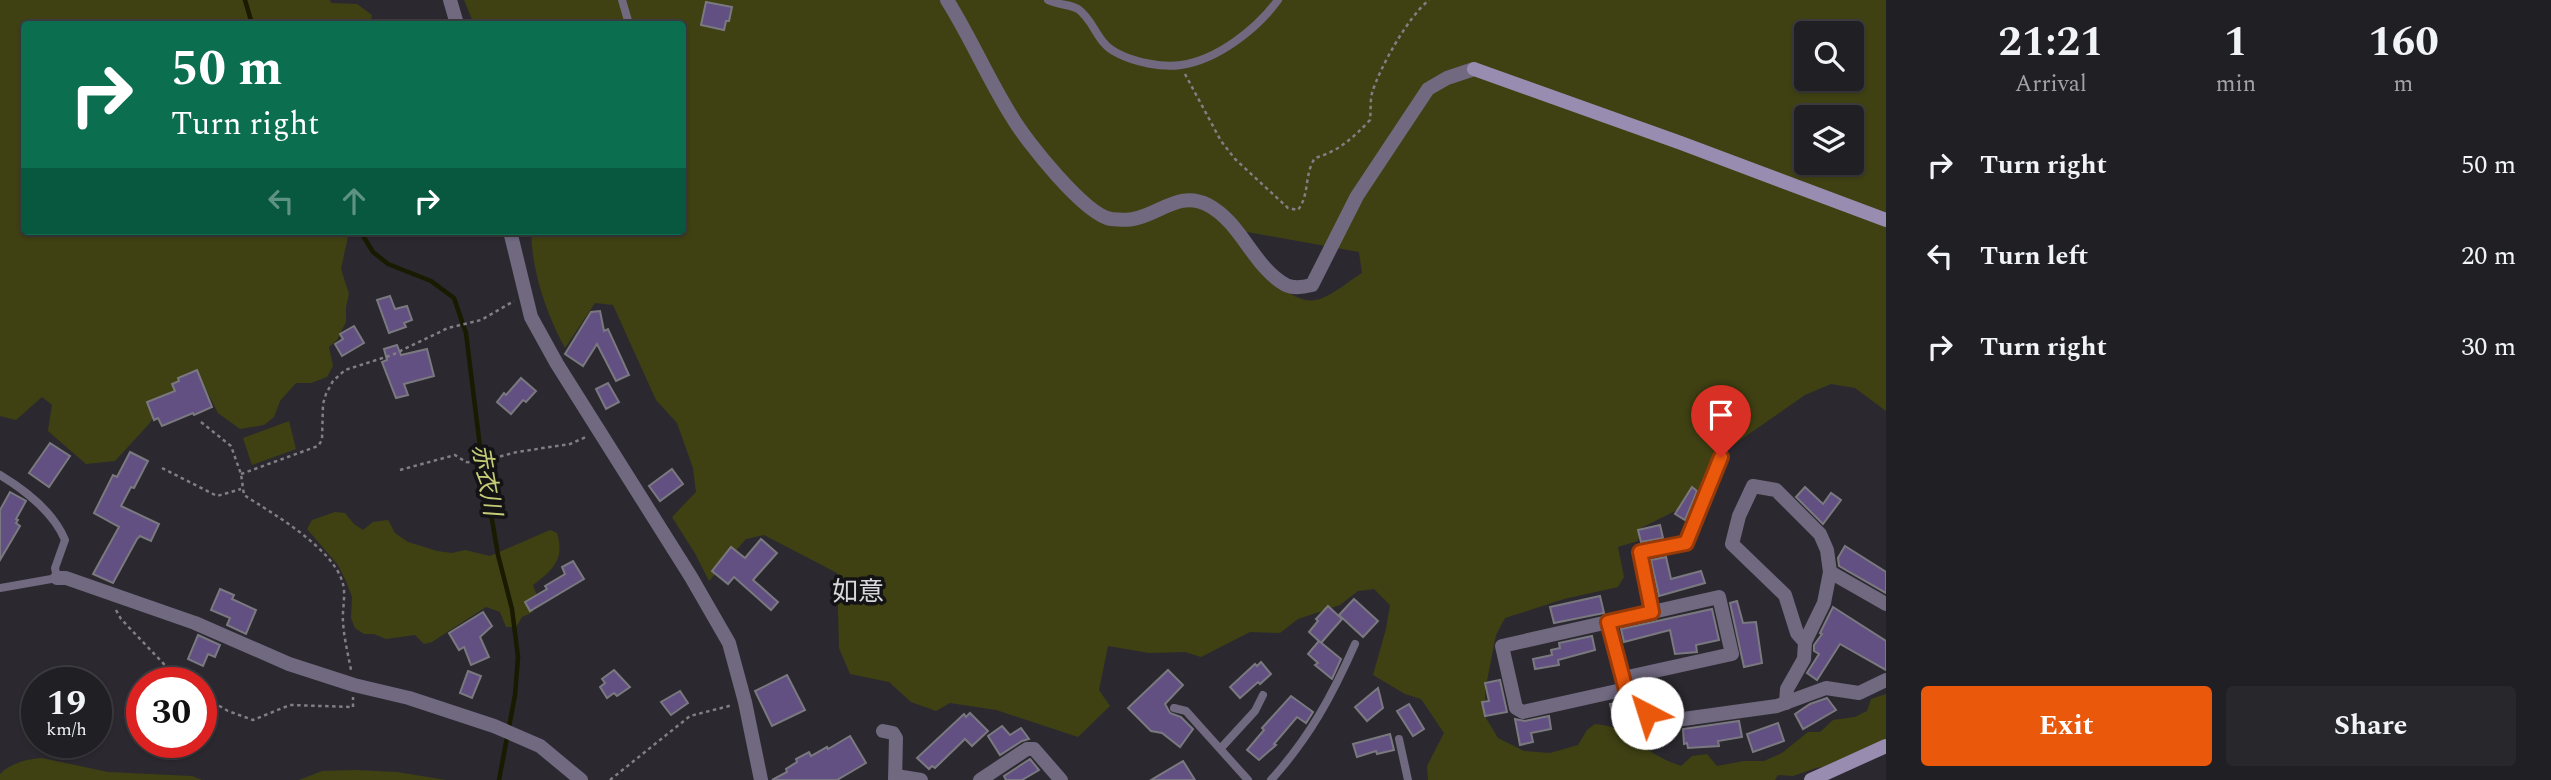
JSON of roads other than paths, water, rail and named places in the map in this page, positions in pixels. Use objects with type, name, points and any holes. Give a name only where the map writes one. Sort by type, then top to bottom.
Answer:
[{"type":"street","points":[[450,0],[456,21]]},
{"type":"street","points":[[947,0],[1013,120],[1079,200],[1108,218],[1133,219],[1176,200],[1198,201],[1209,205],[1225,218],[1271,273],[1288,286],[1302,288],[1312,285],[1357,196],[1428,89],[1447,78],[1474,69],[1886,220]]},
{"type":"street","points":[[511,235],[531,317],[729,643],[745,702],[761,780]]},
{"type":"street","points":[[1652,612],[1640,552],[1686,543],[1721,457]]},
{"type":"street","points":[[1786,703],[1787,689],[1804,659],[1805,642],[1824,603],[1830,572],[1827,550],[1820,534],[1776,490],[1753,486],[1739,516],[1732,544],[1785,595],[1797,633],[1805,642]]},
{"type":"street","points":[[1830,572],[1886,604]]},
{"type":"street","points":[[57,578],[66,578],[195,623],[289,664],[354,685],[409,698],[494,726],[540,746],[581,780]]},
{"type":"street","points":[[1719,597],[1732,654],[1523,712],[1516,708],[1502,646],[1608,622],[1719,597]]},
{"type":"street","points":[[1608,622],[1627,694],[1662,722],[1777,706],[1826,688],[1859,693],[1886,680]]},
{"type":"street","points":[[883,731],[893,733],[896,738],[895,778],[921,780]]},
{"type":"street","points":[[1811,780],[1886,746]]},
{"type":"street","points":[[981,780],[1027,749],[1034,749],[1060,780]]},
{"type":"lane","points":[[622,0],[628,21]]},
{"type":"lane","points":[[1048,0],[1079,10],[1103,44],[1118,54],[1151,63],[1180,65],[1204,58],[1229,44],[1269,12],[1278,0]]},
{"type":"lane","points":[[0,475],[15,484],[59,526],[65,540],[55,568],[57,578],[0,588]]},
{"type":"lane","points":[[1271,780],[1322,713],[1355,644]]},
{"type":"lane","points":[[1221,748],[1255,711],[1263,695]]},
{"type":"lane","points":[[1174,708],[1186,710],[1248,780]]},
{"type":"lane","points":[[1399,739],[1408,780]]},
{"type":"waterway","name":"赤衣川","points":[[245,0],[251,21]]},
{"type":"waterway","name":"赤衣川","points":[[362,235],[373,252],[388,264],[431,281],[454,298],[466,333],[481,455],[498,555],[512,609],[518,657],[515,695],[499,780]]},
{"type":"district","name":"如意","points":[[858,592]]}]
